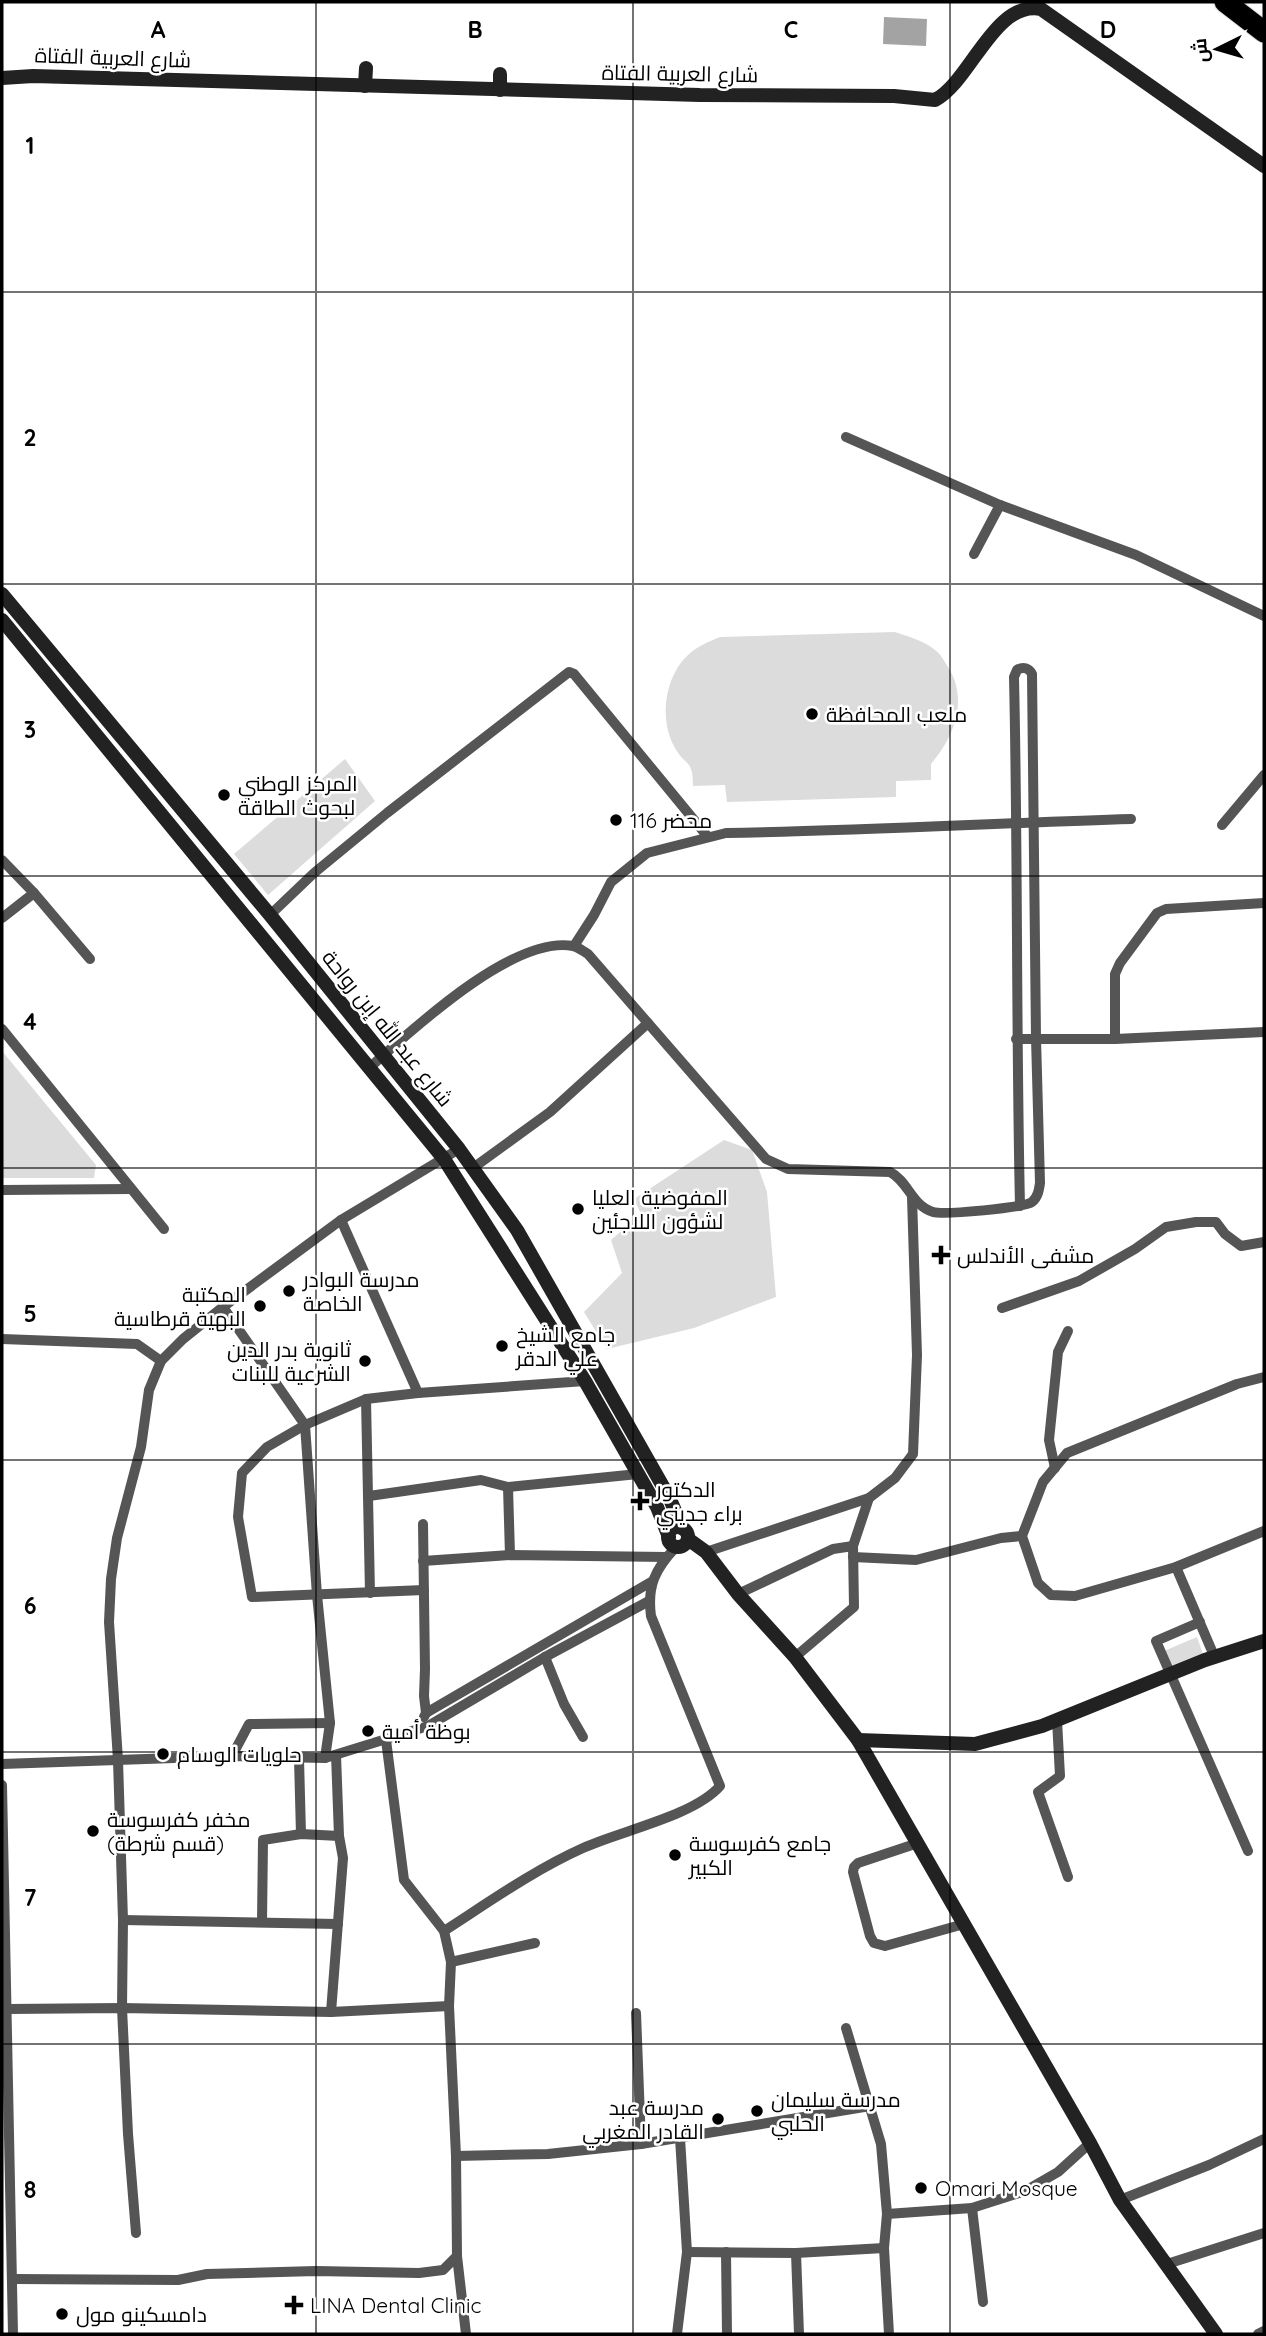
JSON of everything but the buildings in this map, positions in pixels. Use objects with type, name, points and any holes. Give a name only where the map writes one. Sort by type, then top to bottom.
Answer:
[{"type":"highway","points":[[1225,2],[1264,31]]},
{"type":"highway","points":[[1241,2],[1246,12],[1264,31]]},
{"type":"street","name":"شارع العربية الفتاة","points":[[2,78],[33,76],[500,90],[701,88],[935,100],[948,89],[1005,16],[1018,8],[1034,6],[1264,166]]},
{"type":"street","points":[[365,86],[366,68]]},
{"type":"street","points":[[500,74],[500,90]]},
{"type":"street","points":[[846,437],[1000,505],[1136,555],[1264,616]]},
{"type":"street","points":[[974,554],[1000,505]]},
{"type":"street","name":"شارع عبد الله إبن رواحة","points":[[2,594],[270,915],[473,1168],[517,1230],[669,1497],[676,1542]]},
{"type":"street","name":"شارع عبد الله إبن رواحة","points":[[2,621],[444,1159],[585,1381],[676,1542]]},
{"type":"street","points":[[369,1068],[476,980],[530,951],[574,946],[588,954],[766,1159],[788,1169],[890,1171],[899,1176],[922,1207],[934,1213],[1020,1206],[1033,1202],[1040,1190],[1035,822],[1032,674],[1024,667],[1017,670],[1014,677],[1017,822],[1016,1039],[1020,1206]]},
{"type":"street","points":[[270,915],[314,873],[387,813],[569,672],[574,674],[708,836]]},
{"type":"street","points":[[1222,825],[1264,775]]},
{"type":"street","points":[[574,946],[611,882],[647,853],[708,836],[726,833],[837,832],[1131,819]]},
{"type":"street","points":[[2,860],[90,959]]},
{"type":"street","points":[[2,918],[34,893]]},
{"type":"street","points":[[1115,1039],[1115,974],[1120,963],[1157,913],[1166,909],[1264,903]]},
{"type":"street","points":[[473,1168],[550,1112],[648,1023]]},
{"type":"street","points":[[2,1029],[163,1229]]},
{"type":"street","points":[[1016,1039],[1115,1039],[1264,1032]]},
{"type":"street","points":[[136,2233],[122,2008],[123,1920],[118,1760],[109,1622],[117,1538],[141,1447],[149,1390],[161,1361],[183,1339],[223,1307],[341,1220],[459,1149]]},
{"type":"street","points":[[2,1190],[131,1189]]},
{"type":"street","points":[[706,1552],[869,1498],[895,1478],[913,1454],[917,1355],[912,1196]]},
{"type":"street","points":[[341,1220],[418,1392]]},
{"type":"street","points":[[1002,1308],[1079,1281],[1135,1249],[1166,1227],[1196,1222],[1216,1223],[1241,1246],[1264,1242]]},
{"type":"street","points":[[223,1307],[305,1425],[331,1756],[343,1858],[331,2012]]},
{"type":"street","points":[[1055,1468],[1049,1440],[1050,1426],[1058,1352],[1068,1331]]},
{"type":"street","points":[[2,1339],[137,1343],[161,1361]]},
{"type":"street","points":[[1264,1377],[1237,1384],[1068,1453],[1043,1482],[1022,1536],[1038,1584],[1051,1595],[1075,1596],[1176,1567],[1264,1531]]},
{"type":"street","points":[[424,1590],[252,1597],[238,1517],[242,1474],[267,1447],[305,1425],[366,1399],[418,1392],[585,1381]]},
{"type":"street","points":[[366,1399],[370,1593]]},
{"type":"street","points":[[369,1496],[481,1480],[508,1487],[638,1474]]},
{"type":"street","points":[[508,1487],[510,1555]]},
{"type":"street","points":[[795,1657],[854,1607],[853,1552],[869,1498]]},
{"type":"street","points":[[423,1524],[426,1713]]},
{"type":"street","points":[[738,1594],[834,1549],[916,1560],[1001,1538],[1022,1536]]},
{"type":"street","points":[[444,1931],[519,1883],[583,1848],[687,1809],[720,1787],[651,1616],[651,1582],[676,1542]]},
{"type":"street","points":[[423,1561],[676,1542],[706,1552],[738,1594],[795,1657],[858,1740],[1090,2143],[1120,2200],[1216,2334]]},
{"type":"street","points":[[1176,1567],[1214,1658]]},
{"type":"street","points":[[415,1730],[426,1713],[651,1582]]},
{"type":"street","points":[[2,1764],[232,1756],[299,1759],[331,1756],[428,1726],[545,1657],[649,1601]]},
{"type":"street","points":[[1199,1622],[1156,1641],[1248,1851]]},
{"type":"street","points":[[858,1740],[975,1744],[1042,1727],[1169,1675],[1264,1641]]},
{"type":"street","points":[[545,1657],[564,1704],[583,1737]]},
{"type":"street","points":[[1056,1720],[1060,1776],[1038,1792],[1068,1877]]},
{"type":"street","points":[[232,1756],[249,1724],[330,1723]]},
{"type":"street","points":[[386,1740],[404,1880],[444,1931],[452,1962],[449,2006],[456,2155],[457,2256],[466,2334]]},
{"type":"street","points":[[299,1759],[302,1833]]},
{"type":"street","points":[[2,1786],[13,2334]]},
{"type":"street","points":[[262,1922],[263,1840],[302,1833],[339,1836]]},
{"type":"street","points":[[918,1843],[853,1867],[870,1936],[874,1943],[885,1946],[964,1924]]},
{"type":"street","points":[[123,1920],[338,1924]]},
{"type":"street","points":[[452,1962],[535,1942]]},
{"type":"street","points":[[8,2010],[122,2008],[331,2012],[449,2006]]},
{"type":"street","points":[[636,2013],[641,2144]]},
{"type":"street","points":[[846,2028],[881,2144],[887,2214],[884,2248],[889,2334]]},
{"type":"street","points":[[456,2155],[548,2154],[641,2144],[870,2106]]},
{"type":"street","points":[[677,2334],[687,2252],[680,2138]]},
{"type":"street","points":[[1120,2200],[1209,2165],[1264,2139]]},
{"type":"street","points":[[887,2214],[972,2208],[1024,2191],[1058,2172],[1090,2143]]},
{"type":"street","points":[[972,2208],[983,2302]]},
{"type":"street","points":[[1167,2264],[1264,2233]]},
{"type":"street","points":[[687,2252],[796,2253],[884,2248]]},
{"type":"street","points":[[726,2252],[727,2334]]},
{"type":"street","points":[[796,2253],[799,2334]]},
{"type":"street","points":[[13,2279],[178,2280],[207,2274],[316,2271],[419,2273],[443,2270],[457,2256]]},
{"type":"street","points":[[1258,2334],[1264,2331]]},
{"type":"shaded area","points":[[884,17],[927,19],[926,46],[883,44]]},
{"type":"shaded area","name":"ملعب المحافظة","points":[[895,632],[921,641],[937,652],[948,667],[957,692],[956,718],[946,742],[931,764],[931,780],[896,781],[896,797],[727,802],[725,785],[693,786],[690,767],[670,737],[666,713],[666,700],[673,676],[687,656],[720,637]]},
{"type":"shaded area","points":[[345,759],[375,801],[268,895],[234,854]]},
{"type":"shaded area","points":[[2,1051],[96,1165],[94,1178],[2,1178]]},
{"type":"shaded area","points":[[724,1140],[752,1150],[767,1192],[776,1297],[694,1328],[607,1349],[584,1312],[622,1273],[611,1240],[641,1214],[634,1199]]},
{"type":"shaded area","points":[[1197,1637],[1205,1660],[1174,1673],[1164,1651]]},
{"type":"place","name":"ملعب المحافظة","points":[[812,714]]},
{"type":"place","name":"المركز الوطني لبحوث الطاقة","points":[[224,795]]},
{"type":"place","name":"محضر 116","points":[[616,820]]},
{"type":"place","name":"المفوضية العليا لشؤون اللاجئين","points":[[578,1209]]},
{"type":"place","name":"مشفى الأندلس","points":[[941,1255]]},
{"type":"place","name":"مدرسة البوادر الخاصة","points":[[289,1291]]},
{"type":"place","name":"المكتبة البهية قرطاسية","points":[[260,1306]]},
{"type":"place","name":"جامع الشيخ علي الدقر","points":[[502,1346]]},
{"type":"place","name":"ثانوية بدر الدين الشرعية للبنات","points":[[365,1361]]},
{"type":"place","name":"الدكتور براء جديني","points":[[640,1501]]},
{"type":"place","name":"بوظة أمية","points":[[368,1731]]},
{"type":"place","name":"حلويات الوسام","points":[[163,1754]]},
{"type":"place","name":"مخفر كفرسوسة (قسم شرطة)","points":[[93,1831]]},
{"type":"place","name":"جامع كفرسوسة الكبير","points":[[675,1855]]},
{"type":"place","name":"مدرسة سليمان الحلبي","points":[[757,2111]]},
{"type":"place","name":"مدرسة عبد القادر المغربي","points":[[718,2119]]},
{"type":"place","name":"Omari Mosque","points":[[921,2188]]},
{"type":"place","name":"LINA Dental Clinic","points":[[294,2305]]},
{"type":"place","name":"دامسكينو مول","points":[[62,2314]]}]
